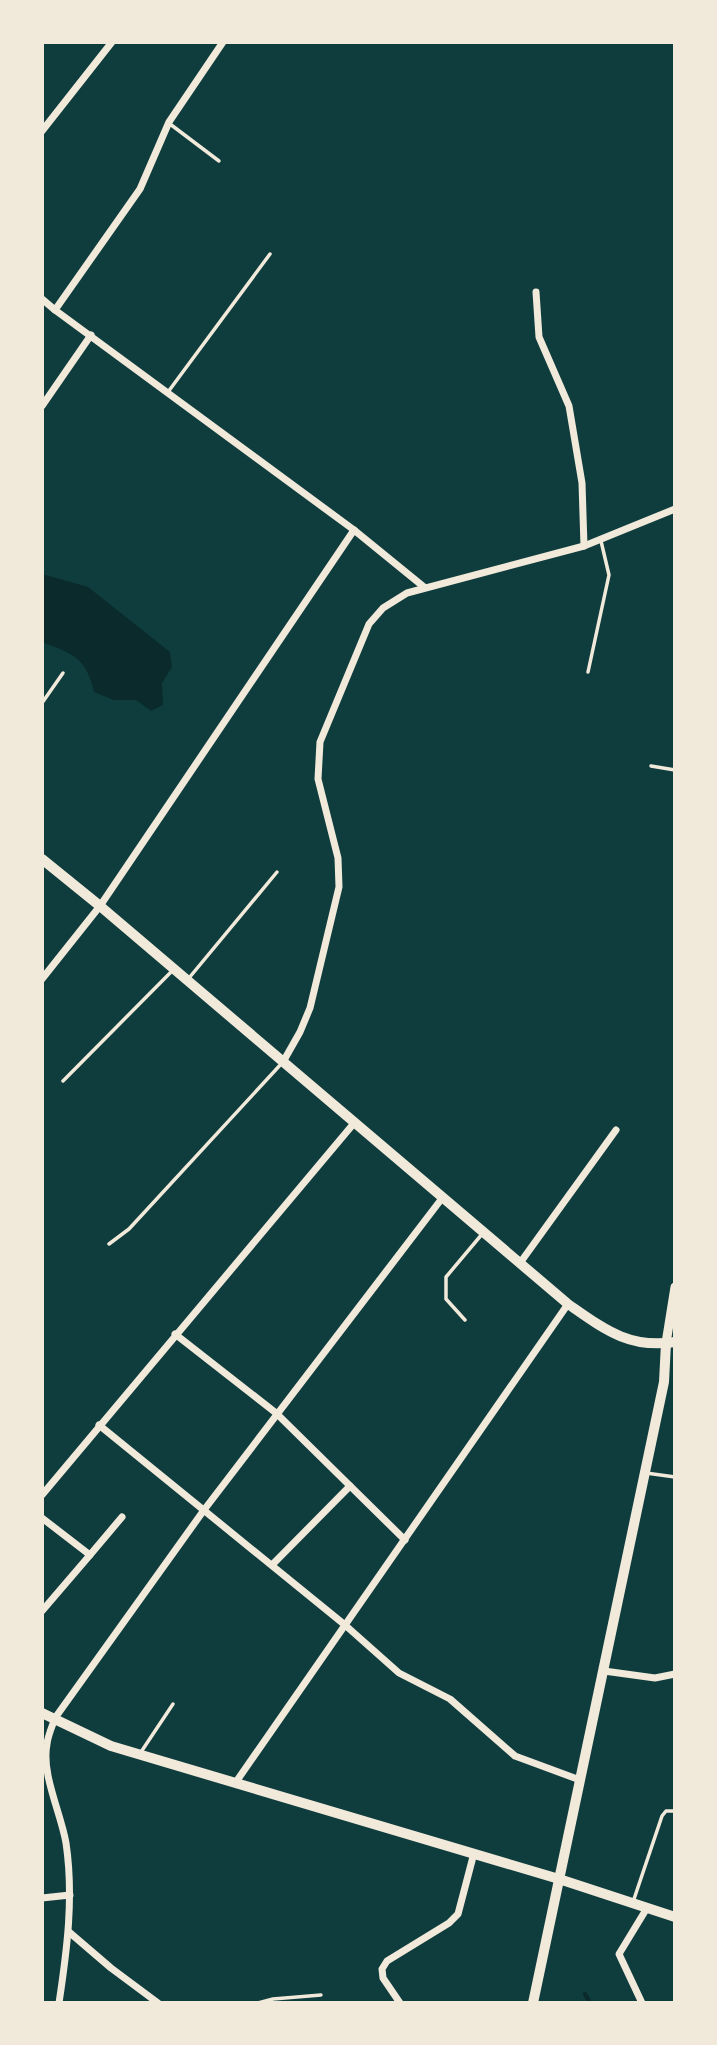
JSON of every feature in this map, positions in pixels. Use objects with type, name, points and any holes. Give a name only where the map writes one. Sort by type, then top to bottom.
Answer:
[{"type":"main road","points":[[42,859],[568,1304],[612,1334],[629,1340],[671,1342],[534,1999]]},
{"type":"main road","points":[[42,1713],[86,1736],[139,1754],[474,1853],[675,1917]]},
{"type":"street","points":[[42,131],[112,42]]},
{"type":"street","points":[[55,310],[140,189],[169,122],[223,42]]},
{"type":"street","points":[[536,292],[539,337],[569,405],[582,483],[584,547]]},
{"type":"street","points":[[42,299],[354,530],[424,587]]},
{"type":"street","points":[[42,406],[92,335]]},
{"type":"street","points":[[284,1062],[310,1008],[339,887],[338,858],[318,779],[320,742],[369,624],[394,599],[424,587],[584,547],[675,509]]},
{"type":"street","points":[[42,978],[100,906],[354,530]]},
{"type":"street","points":[[42,1495],[355,1122]]},
{"type":"street","points":[[520,1263],[615,1130]]},
{"type":"street","points":[[59,2003],[69,1932],[70,1895],[66,1842],[46,1761],[47,1743],[55,1718],[276,1413],[443,1197]]},
{"type":"street","points":[[671,1342],[675,1287]]},
{"type":"street","points":[[236,1782],[568,1304]]},
{"type":"street","points":[[175,1334],[276,1413],[405,1540]]},
{"type":"street","points":[[99,1425],[345,1625],[399,1673],[450,1699],[514,1756],[580,1780]]},
{"type":"street","points":[[272,1565],[350,1486]]},
{"type":"street","points":[[42,1611],[122,1517]]},
{"type":"street","points":[[42,1518],[90,1555]]},
{"type":"street","points":[[604,1671],[654,1678],[675,1674]]},
{"type":"street","points":[[400,2003],[383,1979],[382,1969],[387,1961],[449,1923],[458,1914],[474,1853]]},
{"type":"street","points":[[42,1898],[70,1895]]},
{"type":"street","points":[[642,2003],[619,1954],[648,1908]]},
{"type":"street","points":[[69,1932],[158,2003]]},
{"type":"street","points":[[524,2003],[534,1999]]},
{"type":"lane","points":[[169,122],[219,161]]},
{"type":"lane","points":[[168,392],[270,254]]},
{"type":"lane","points":[[588,672],[609,575],[601,540]]},
{"type":"lane","points":[[42,703],[63,673]]},
{"type":"lane","points":[[651,766],[675,770]]},
{"type":"lane","points":[[187,980],[277,872]]},
{"type":"lane","points":[[62,1081],[174,969]]},
{"type":"lane","points":[[109,1244],[129,1229],[284,1062]]},
{"type":"lane","points":[[465,1320],[446,1298],[446,1277],[484,1231]]},
{"type":"lane","points":[[645,1473],[675,1477]]},
{"type":"lane","points":[[139,1754],[173,1704]]},
{"type":"lane","points":[[633,1903],[662,1816],[666,1811],[675,1811]]},
{"type":"lane","points":[[258,2003],[321,1994]]},
{"type":"water","points":[[42,574],[88,587],[170,652],[172,667],[162,683],[163,705],[151,711],[136,700],[114,700],[94,692],[87,671],[77,658],[42,642]]},
{"type":"waterway","points":[[585,1994],[590,2003]]}]
